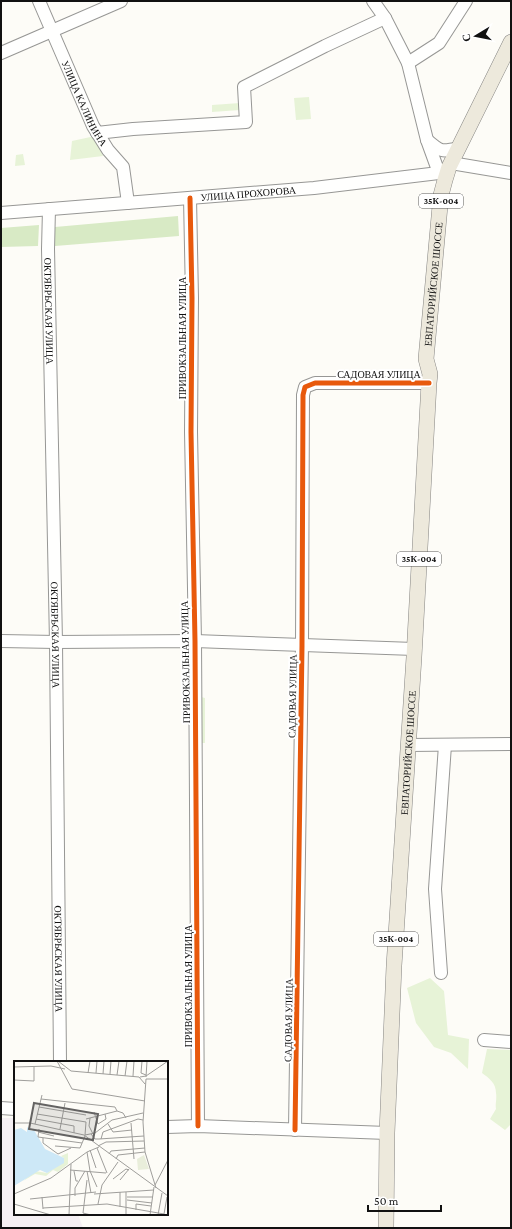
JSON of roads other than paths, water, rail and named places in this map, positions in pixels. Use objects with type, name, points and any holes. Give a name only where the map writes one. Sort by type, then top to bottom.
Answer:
[{"type":"main road","name":"ЕВПАТОРИЙСКОЕ ШОССЕ","points":[[387,1133],[394,966],[429,378],[436,358],[449,196],[448,170],[511,42]]},
{"type":"main road","name":"ЕВПАТОРИЙСКОЕ ШОССЕ","points":[[448,170],[478,121],[511,58]]},
{"type":"main road","name":"35К-004","points":[[386,1228],[387,1133]]},
{"type":"street","name":"УЛИЦА КАЛИНИНА","points":[[39,1],[93,126],[108,150],[123,167],[128,203]]},
{"type":"street","points":[[1,53],[121,1]]},
{"type":"street","points":[[372,1],[385,18],[408,63],[427,140],[448,170]]},
{"type":"street","points":[[408,63],[439,42],[466,1]]},
{"type":"street","points":[[97,133],[133,129],[246,122],[244,87],[325,46],[385,18]]},
{"type":"street","points":[[427,140],[438,149],[443,150],[458,148]]},
{"type":"street","name":"УЛИЦА ПРОХОРОВА","points":[[1,213],[314,188],[448,170],[511,173]]},
{"type":"street","name":"ПРИВОКЗАЛЬНАЯ УЛИЦА","points":[[190,198],[198,1126]]},
{"type":"street","name":"ОКТЯБРЬСКАЯ УЛИЦА","points":[[49,209],[48,257],[56,642],[60,1061]]},
{"type":"street","name":"САДОВАЯ УЛИЦА","points":[[296,1130],[302,646],[303,395],[306,387],[315,383],[429,378]]},
{"type":"street","points":[[1,641],[194,642],[414,649]]},
{"type":"street","points":[[408,745],[511,744]]},
{"type":"street","points":[[441,973],[435,889],[444,745]]},
{"type":"street","points":[[484,1040],[511,1042]]},
{"type":"street","points":[[1,1108],[14,1109]]},
{"type":"street","points":[[168,1127],[198,1126],[387,1133]]}]
